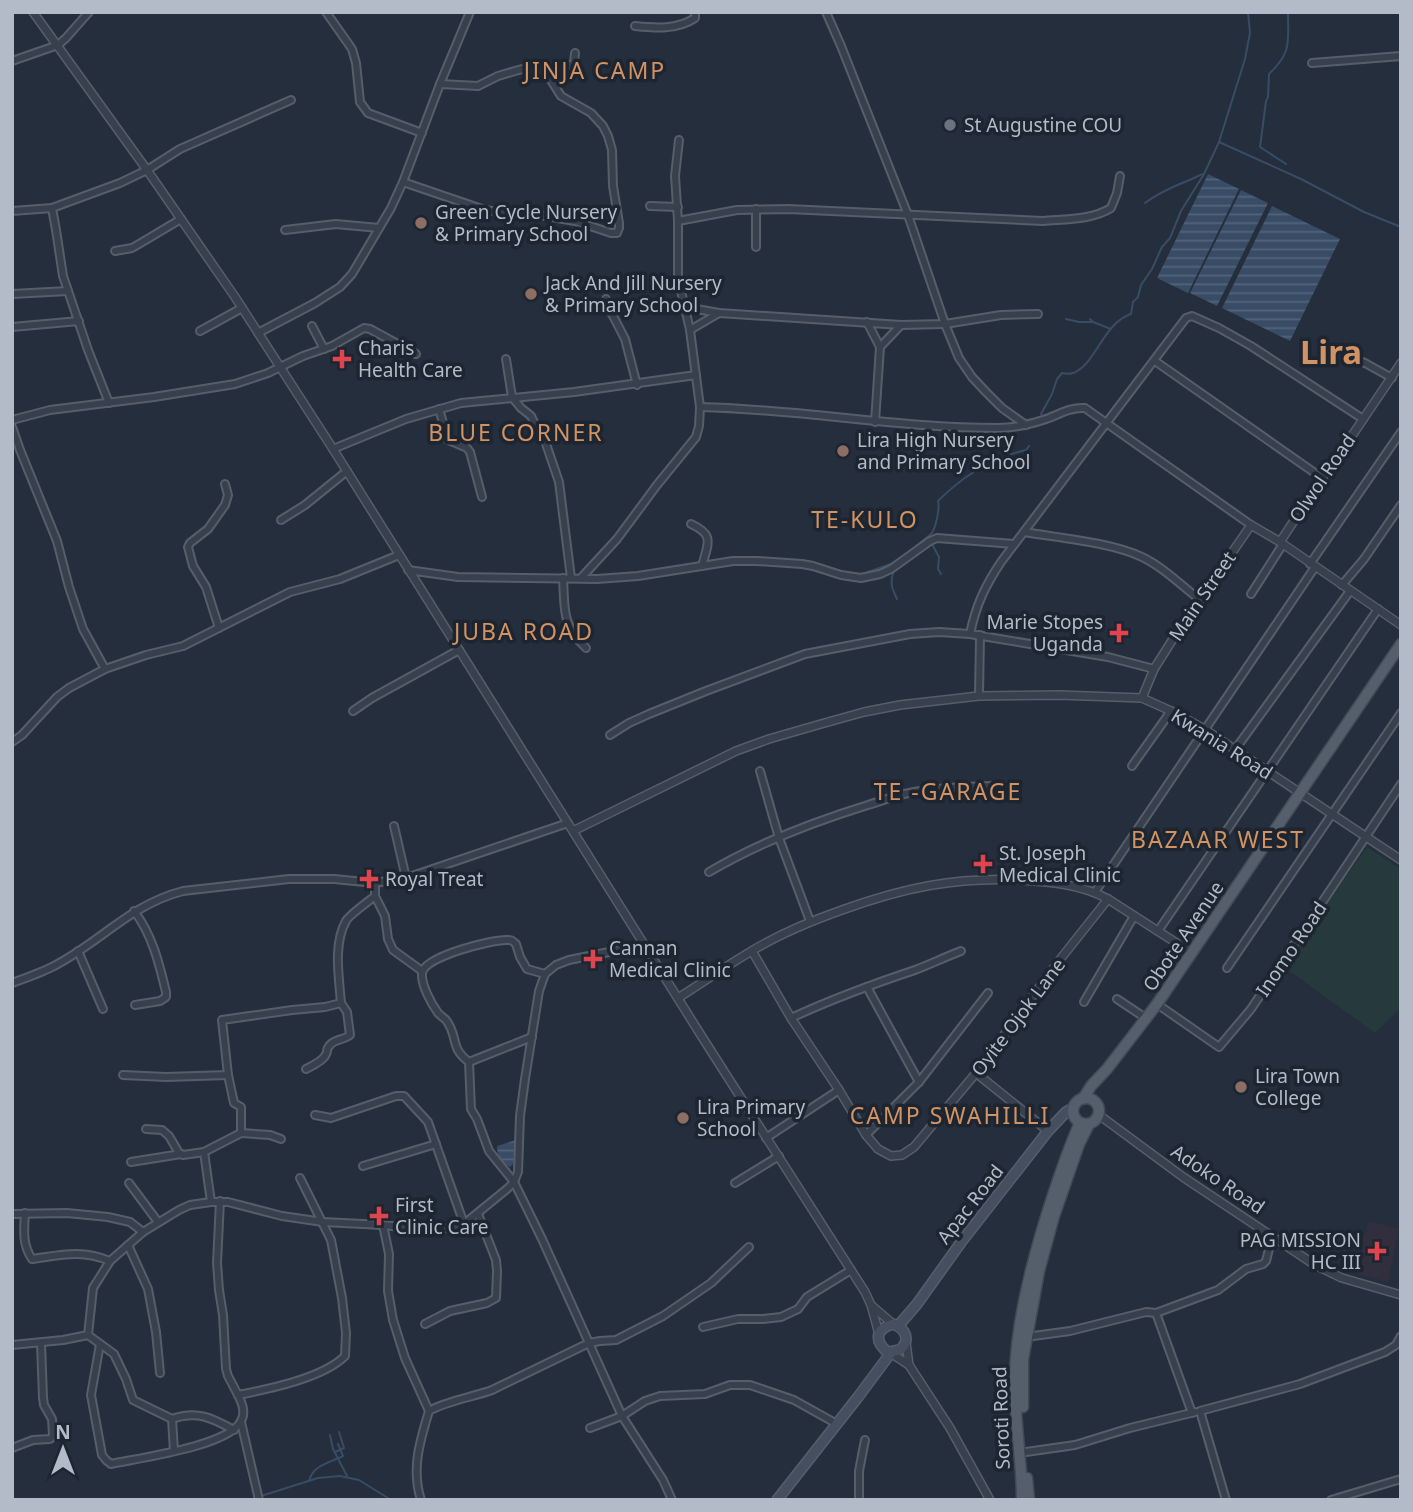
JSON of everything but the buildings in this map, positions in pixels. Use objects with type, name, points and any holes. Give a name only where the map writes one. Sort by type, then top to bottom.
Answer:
[{"type":"main road","name":"Obote Avenue","points":[[1087,1099],[1147,1019],[1401,645]]},
{"type":"main road","points":[[1087,1099],[1098,1106],[1099,1115],[1097,1119],[1085,1124],[1074,1117],[1073,1108],[1079,1101],[1087,1099]]},
{"type":"main road","name":"Apac Road","points":[[896,1325],[917,1304],[962,1241],[1048,1131],[1073,1108]]},
{"type":"main road","points":[[1022,1336],[1035,1270],[1085,1124]]},
{"type":"main road","points":[[777,1500],[889,1353],[900,1350],[906,1343],[905,1333],[896,1325],[884,1327],[879,1334],[881,1348],[889,1353]]},
{"type":"main road","name":"Soroti Road","points":[[1022,1336],[1029,1500]]},
{"type":"main road","name":"Soroti Road","points":[[1022,1336],[1015,1379],[1022,1500]]},
{"type":"street","points":[[33,12],[181,219],[333,449],[851,1270],[871,1306],[879,1334]]},
{"type":"street","points":[[12,61],[58,45],[89,12]]},
{"type":"street","points":[[326,12],[352,49],[362,107],[368,113],[422,133]]},
{"type":"street","points":[[258,333],[340,288],[357,266],[403,182],[470,12]]},
{"type":"street","points":[[635,26],[653,28],[683,24],[695,18],[695,12]]},
{"type":"street","points":[[826,12],[908,215],[959,358],[972,377],[1002,408],[1026,425]]},
{"type":"street","points":[[440,84],[478,86],[498,76],[526,68],[544,69],[574,64],[575,53]]},
{"type":"street","points":[[1312,63],[1401,57]]},
{"type":"street","points":[[403,182],[485,210],[537,215],[617,233],[619,223],[613,186],[612,150],[608,136],[591,113],[561,96],[544,69]]},
{"type":"street","points":[[12,211],[51,208],[120,183],[180,149],[291,100]]},
{"type":"street","points":[[580,578],[617,539],[696,438],[699,426],[700,407],[690,330],[678,278],[675,176],[679,140]]},
{"type":"street","points":[[678,221],[737,210],[788,209],[1043,221],[1095,215],[1111,208],[1120,176]]},
{"type":"street","points":[[650,206],[678,207]]},
{"type":"street","points":[[51,208],[62,273],[109,403]]},
{"type":"street","points":[[756,209],[756,247]]},
{"type":"street","points":[[115,251],[139,244],[181,219]]},
{"type":"street","points":[[285,230],[336,225],[379,228]]},
{"type":"street","points":[[12,295],[68,291]]},
{"type":"street","points":[[606,299],[625,339],[637,384]]},
{"type":"street","points":[[685,306],[719,313],[901,325],[945,324],[1001,314],[1038,314]]},
{"type":"street","points":[[200,331],[242,309]]},
{"type":"street","points":[[690,330],[719,313]]},
{"type":"street","points":[[970,634],[982,592],[995,570],[1186,318],[1192,316],[1251,346],[1363,419]]},
{"type":"street","points":[[12,327],[79,321]]},
{"type":"street","points":[[867,322],[880,348],[875,422]]},
{"type":"street","points":[[880,348],[901,325]]},
{"type":"street","points":[[312,326],[324,349]]},
{"type":"street","points":[[12,420],[50,410],[236,384],[255,379],[324,349],[364,328],[370,328],[416,354]]},
{"type":"street","points":[[1349,357],[1392,378]]},
{"type":"street","points":[[506,359],[512,397],[520,408],[531,416],[545,441],[559,482],[567,578],[567,623],[571,632],[586,648]]},
{"type":"street","points":[[1155,361],[1322,478]]},
{"type":"street","name":"Olwol Road","points":[[1401,363],[1281,543],[1401,625]]},
{"type":"street","points":[[333,449],[384,428],[461,403],[696,375]]},
{"type":"street","points":[[700,407],[744,408],[957,428],[1006,428],[1026,425],[1075,408],[1085,408],[1251,525],[1281,543],[1251,594]]},
{"type":"street","points":[[439,409],[448,440],[470,452],[481,497]]},
{"type":"street","points":[[12,427],[57,541],[83,629],[105,669]]},
{"type":"street","points":[[1095,892],[1401,432]]},
{"type":"street","points":[[281,520],[305,505],[346,471]]},
{"type":"street","points":[[219,628],[206,587],[193,566],[188,547],[208,529],[225,505],[228,495],[225,484]]},
{"type":"street","points":[[1342,585],[1364,559],[1401,505]]},
{"type":"street","points":[[691,524],[705,531],[707,535],[702,566]]},
{"type":"street","name":"Main Street","points":[[1142,698],[1154,669],[1251,525]]},
{"type":"street","points":[[1024,532],[1130,552],[1158,567],[1200,600]]},
{"type":"street","points":[[408,570],[458,577],[597,579],[638,576],[733,561],[802,564],[861,578],[891,569],[937,538],[1014,544]]},
{"type":"street","points":[[12,742],[22,735],[57,697],[105,669],[183,646],[290,592],[340,579],[399,555]]},
{"type":"street","points":[[1234,751],[1350,591]]},
{"type":"street","points":[[1158,931],[1378,609]]},
{"type":"street","points":[[610,735],[661,709],[805,654],[910,634],[939,632],[980,635],[1108,657],[1154,669]]},
{"type":"street","points":[[979,696],[980,635]]},
{"type":"street","points":[[353,711],[458,650]]},
{"type":"street","points":[[573,831],[712,763],[769,739],[864,712],[979,696],[1142,698]]},
{"type":"street","name":"Kwania Road","points":[[1142,698],[1204,729],[1299,793]]},
{"type":"street","points":[[1132,765],[1171,711]]},
{"type":"street","points":[[1227,968],[1401,713]]},
{"type":"street","points":[[760,771],[779,838],[810,921]]},
{"type":"street","name":"Inomo Road","points":[[1157,1004],[1219,1047],[1251,1009],[1401,785]]},
{"type":"street","points":[[709,872],[738,854],[830,817],[918,791],[1007,786]]},
{"type":"street","points":[[1299,793],[1401,860]]},
{"type":"street","points":[[12,983],[52,967],[134,911],[183,891],[258,882],[319,879],[375,883],[405,878],[568,823]]},
{"type":"street","points":[[394,826],[405,878]]},
{"type":"street","points":[[678,998],[752,951],[810,921],[899,891],[941,883],[1004,879],[1042,881],[1095,892],[1192,953]]},
{"type":"street","points":[[375,883],[375,896],[385,916],[388,939],[393,950],[422,971]]},
{"type":"street","points":[[306,1069],[325,1056],[328,1046],[335,1040],[345,1039],[350,1035],[347,1012],[341,1003],[337,945],[348,917],[375,896]]},
{"type":"street","name":"Oyite Ojok Lane","points":[[752,951],[791,1018],[866,1135],[878,1149],[891,1156],[902,1155],[914,1147],[976,1073],[1108,899]]},
{"type":"street","points":[[134,911],[149,936],[166,992],[166,997],[160,1001],[135,1005]]},
{"type":"street","points":[[1084,1002],[1134,916]]},
{"type":"street","points":[[469,1062],[458,1054],[451,1029],[436,1010],[426,990],[422,971],[425,966],[438,958],[509,940],[516,944],[527,969],[545,974]]},
{"type":"street","points":[[88,1335],[93,1288],[110,1261],[143,1232],[186,1207],[220,1201],[282,1216],[323,1222],[427,1230],[464,1224],[514,1182],[518,1172],[520,1116],[539,991],[545,974],[556,965],[569,960],[644,945]]},
{"type":"street","points":[[78,951],[103,1009]]},
{"type":"street","points":[[791,1018],[830,1000],[961,951]]},
{"type":"street","points":[[867,986],[919,1082]]},
{"type":"street","points":[[866,1135],[919,1082],[988,993]]},
{"type":"street","points":[[1117,999],[1147,1019]]},
{"type":"street","points":[[241,1133],[241,1107],[234,1103],[222,1020],[341,1003]]},
{"type":"street","points":[[469,1062],[532,1037]]},
{"type":"street","points":[[469,1062],[471,1109],[489,1151],[514,1182],[622,1416],[663,1480],[672,1500]]},
{"type":"street","points":[[976,1073],[1048,1131]]},
{"type":"street","points":[[123,1075],[166,1077],[228,1074]]},
{"type":"street","points":[[766,1138],[839,1090]]},
{"type":"street","points":[[315,1115],[331,1118],[396,1096],[404,1096],[428,1122],[464,1224]]},
{"type":"street","name":"Adoko Road","points":[[1099,1115],[1182,1177],[1315,1265],[1342,1278],[1401,1295]]},
{"type":"street","points":[[146,1129],[162,1130],[181,1154]]},
{"type":"street","points":[[131,1162],[204,1152],[241,1133],[281,1139]]},
{"type":"street","points":[[363,1166],[436,1144]]},
{"type":"street","points":[[204,1152],[211,1202]]},
{"type":"street","points":[[736,1183],[779,1156]]},
{"type":"street","points":[[238,1395],[304,1378],[337,1364],[345,1356],[340,1284],[331,1240],[300,1178]]},
{"type":"street","points":[[129,1184],[158,1223]]},
{"type":"street","points":[[220,1201],[217,1263],[226,1370],[244,1410],[241,1422],[259,1500]]},
{"type":"street","points":[[25,1213],[24,1242],[32,1259],[73,1253],[100,1256],[110,1261]]},
{"type":"street","points":[[12,1214],[67,1213],[108,1217],[130,1222],[143,1232]]},
{"type":"street","points":[[425,1324],[450,1311],[487,1303],[495,1298],[496,1260],[478,1214]]},
{"type":"street","points":[[383,1225],[389,1254],[388,1291],[393,1320],[405,1358],[429,1411],[416,1464],[417,1487],[421,1500]]},
{"type":"street","points":[[1022,1336],[1070,1331],[1146,1312],[1156,1313],[1218,1290],[1246,1269],[1263,1264],[1268,1256],[1272,1237]]},
{"type":"street","points":[[128,1245],[148,1289],[160,1373]]},
{"type":"street","points":[[429,1411],[492,1390],[589,1343],[616,1340],[663,1316],[710,1283],[749,1247]]},
{"type":"street","points":[[703,1327],[738,1319],[781,1317],[798,1309],[807,1297],[851,1270]]},
{"type":"street","points":[[871,1306],[896,1325]]},
{"type":"street","points":[[1156,1313],[1192,1413]]},
{"type":"street","points":[[12,1345],[88,1335],[114,1354],[123,1370],[133,1400],[172,1419],[196,1414],[212,1418],[234,1430]]},
{"type":"street","points":[[1026,1452],[1075,1445],[1300,1384],[1385,1352],[1396,1345],[1401,1336]]},
{"type":"street","points":[[12,1448],[53,1436],[52,1419],[43,1398],[41,1343]]},
{"type":"street","points":[[100,1343],[91,1395],[102,1455],[111,1464],[209,1442],[234,1430],[241,1422]]},
{"type":"street","points":[[906,1343],[909,1365],[950,1428],[990,1500]]},
{"type":"street","points":[[889,1353],[909,1365]]},
{"type":"street","points":[[590,1428],[622,1416],[645,1401],[660,1396],[705,1394],[730,1385],[750,1385],[794,1400],[837,1424]]},
{"type":"street","points":[[1200,1411],[1226,1500]]},
{"type":"street","points":[[172,1419],[174,1451]]},
{"type":"street","points":[[859,1500],[859,1471],[865,1440]]},
{"type":"street","points":[[1331,1500],[1401,1479]]},
{"type":"shaded area","name":"PAG MISSION HC III","points":[[1369,1221],[1399,1229],[1388,1282],[1351,1272]]},
{"type":"green space","points":[[1367,847],[1401,869],[1401,1008],[1375,1033],[1283,966]]},
{"type":"water","points":[[1208,174],[1239,189],[1188,293],[1157,278]]},
{"type":"water","points":[[1241,190],[1268,203],[1217,306],[1190,293]]},
{"type":"water","points":[[1272,206],[1340,239],[1290,341],[1222,308]]},
{"type":"water","points":[[516,1140],[515,1158],[510,1167],[500,1158],[497,1146]]},
{"type":"waterway","points":[[1041,414],[1062,373],[1081,369],[1113,326],[1131,314],[1141,285],[1204,174],[1219,142],[1245,59],[1250,33],[1248,12]]},
{"type":"waterway","points":[[1286,164],[1260,147],[1269,74],[1285,53],[1288,12]]},
{"type":"waterway","points":[[1219,142],[1401,227]]},
{"type":"waterway","points":[[1145,203],[1165,190],[1203,174]]},
{"type":"waterway","points":[[1066,319],[1093,322]]},
{"type":"waterway","points":[[1090,319],[1111,329]]},
{"type":"waterway","points":[[899,560],[931,534],[937,518],[938,501],[948,492],[978,469],[1026,450],[1029,446]]},
{"type":"waterway","points":[[932,544],[939,557],[938,569],[941,574]]},
{"type":"waterway","points":[[862,574],[894,563]]},
{"type":"waterway","points":[[893,573],[892,586],[897,599]]},
{"type":"waterway","points":[[335,1452],[344,1448],[339,1432]]},
{"type":"waterway","points":[[330,1435],[333,1449],[347,1476]]},
{"type":"waterway","points":[[309,1481],[318,1468],[343,1456],[338,1444]]},
{"type":"waterway","points":[[261,1496],[318,1478],[340,1476],[359,1480],[391,1500]]},
{"type":"place","name":"St Augustine COU","points":[[950,125]]},
{"type":"place","name":"Green Cycle Nursery & Primary School","points":[[421,223]]},
{"type":"place","name":"Jack And Jill Nursery & Primary School","points":[[531,294]]},
{"type":"place","name":"Charis Health Care","points":[[342,359]]},
{"type":"place","name":"Lira High Nursery and Primary School","points":[[843,451]]},
{"type":"place","name":"Marie Stopes Uganda","points":[[1119,633]]},
{"type":"place","name":"St. Joseph Medical Clinic","points":[[983,864]]},
{"type":"place","name":"Royal Treat","points":[[369,879]]},
{"type":"place","name":"Cannan Medical Clinic","points":[[593,959]]},
{"type":"place","name":"Lira Town College","points":[[1241,1087]]},
{"type":"place","name":"Lira Primary School","points":[[683,1118]]},
{"type":"place","name":"First Clinic Care","points":[[379,1216]]},
{"type":"place","name":"PAG MISSION HC III","points":[[1377,1251]]},
{"type":"district","name":"JINJA CAMP","points":[[595,70]]},
{"type":"district","name":"Lira","points":[[1331,351]]},
{"type":"district","name":"BLUE CORNER","points":[[516,432]]},
{"type":"district","name":"TE-KULO","points":[[865,519]]},
{"type":"district","name":"JUBA ROAD","points":[[524,631]]},
{"type":"district","name":"TE -GARAGE","points":[[948,791]]},
{"type":"district","name":"BAZAAR WEST","points":[[1218,839]]},
{"type":"district","name":"CAMP SWAHILLI","points":[[950,1115]]}]
